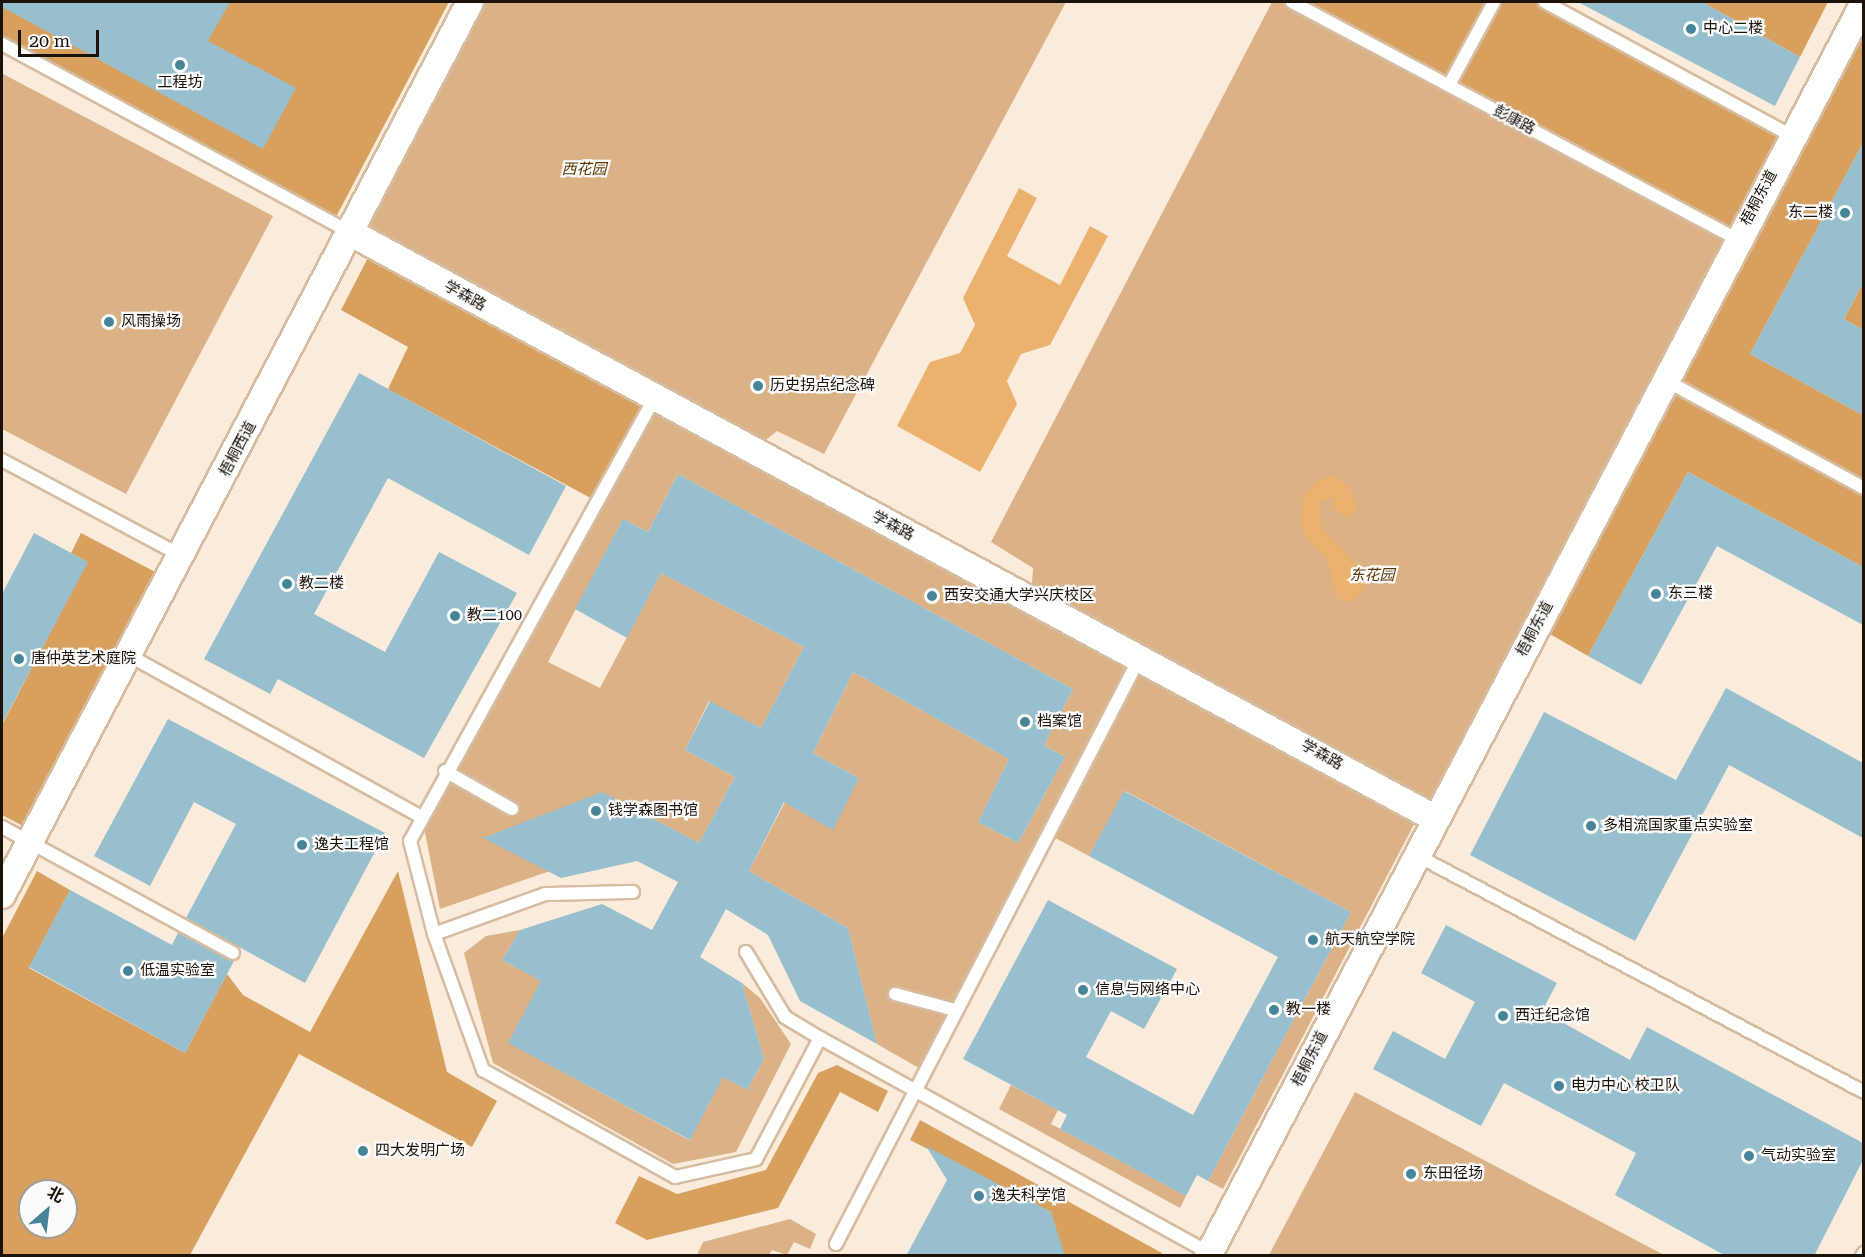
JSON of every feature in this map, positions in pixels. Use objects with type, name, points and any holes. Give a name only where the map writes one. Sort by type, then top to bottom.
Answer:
[{"type":"street","name":"梧桐西道","points":[[2,895],[182,556],[470,2]]},
{"type":"street","name":"梧桐东道","points":[[1209,1254],[1737,239],[1863,3]]},
{"type":"street","name":"学森路","points":[[351,233],[654,399],[1140,657],[1436,819]]},
{"type":"lane","name":"彭康路","points":[[1292,2],[1737,239]]},
{"type":"lane","points":[[1449,85],[1494,2]]},
{"type":"lane","points":[[1545,2],[1792,136]]},
{"type":"lane","points":[[2,44],[351,233]]},
{"type":"lane","points":[[1665,380],[1863,488]]},
{"type":"lane","points":[[654,399],[445,771],[410,841],[434,934],[483,1070],[675,1177],[756,1158],[820,1038]]},
{"type":"lane","points":[[2,460],[182,556]]},
{"type":"lane","points":[[128,655],[422,817]]},
{"type":"lane","points":[[836,1244],[914,1089],[1140,657]]},
{"type":"lane","points":[[445,771],[513,809]]},
{"type":"lane","points":[[2,826],[233,953]]},
{"type":"lane","points":[[1415,855],[1863,1092]]},
{"type":"lane","points":[[434,934],[545,894],[633,892]]},
{"type":"lane","points":[[746,952],[785,1017],[1209,1254]]},
{"type":"lane","points":[[895,994],[955,1010]]},
{"type":"green space","points":[[470,2],[1066,2],[824,454],[777,431],[752,451],[1031,598],[1033,568],[991,542],[1272,2],[1292,2],[1737,239],[1436,819],[1421,811],[1223,1189],[1208,1181],[1351,912],[1125,791],[1089,856],[1048,834],[924,1071],[877,1044],[848,928],[749,871],[785,802],[859,778],[813,753],[853,672],[1009,759],[978,822],[1018,843],[1065,757],[1044,745],[1073,689],[678,474],[648,532],[623,519],[548,662],[600,688],[661,573],[804,647],[761,728],[709,701],[685,750],[735,777],[699,843],[601,792],[550,871],[440,909],[422,817],[654,399],[351,233]]},
{"type":"green space","name":"风雨操场","points":[[3,74],[273,216],[126,494],[2,429]]},
{"type":"green space","points":[[520,930],[502,960],[593,1008],[509,1043],[689,1140],[711,1100],[676,1079],[667,1046],[747,1090],[764,1059],[742,983],[760,998],[791,1044],[736,1152],[673,1164],[493,1063],[464,953],[486,936]]},
{"type":"green space","points":[[1011,1085],[1058,1110],[1051,1124],[1186,1196],[1180,1208],[999,1109]]},
{"type":"green space","name":"东田径场","points":[[1355,1092],[1664,1255],[1269,1255]]},
{"type":"green space","points":[[790,1219],[816,1234],[810,1249],[794,1242],[787,1255],[772,1250],[769,1255],[697,1255],[703,1242]]},
{"type":"shaded area","points":[[2,2],[449,2],[336,217],[2,38]]},
{"type":"shaded area","points":[[1292,2],[1545,2],[1792,136],[1737,239]]},
{"type":"shaded area","points":[[1702,2],[1828,2],[1800,57]]},
{"type":"shaded area","points":[[1863,3],[1863,143],[1750,354],[1863,415],[1863,567],[1688,472],[1588,656],[1536,626]]},
{"type":"shaded area","points":[[1019,188],[1037,198],[1007,256],[1060,285],[1090,226],[1108,236],[1050,345],[1021,354],[1007,381],[1017,404],[980,472],[897,426],[930,362],[960,353],[975,325],[963,298]]},
{"type":"shaded area","points":[[374,246],[654,399],[598,502],[388,389],[408,347],[341,310]]},
{"type":"shaded area","points":[[1863,283],[1863,330],[1844,319]]},
{"type":"shaded area","points":[[1335,476],[1349,487],[1357,507],[1348,519],[1333,507],[1333,498],[1320,500],[1321,527],[1364,572],[1367,585],[1352,603],[1337,598],[1327,558],[1305,538],[1301,522],[1303,496],[1319,479]]},
{"type":"shaded area","points":[[81,533],[159,574],[25,827],[2,815],[2,725],[87,562],[71,553]]},
{"type":"shaded area","points":[[37,871],[70,890],[29,968],[185,1053],[227,974],[243,995],[310,1032],[398,871],[447,1072],[497,1101],[472,1147],[299,1054],[190,1255],[2,1256],[2,938]]},
{"type":"shaded area","points":[[837,1065],[888,1091],[878,1112],[840,1092],[778,1208],[647,1240],[615,1223],[639,1176],[677,1194],[766,1170],[818,1073]]},
{"type":"shaded area","points":[[920,1120],[1162,1253],[1161,1256],[1060,1255],[1051,1212],[910,1140]]},
{"type":"building","name":"工程坊","points":[[2,2],[230,2],[208,41],[296,88],[263,149],[2,7]]},
{"type":"building","name":"中心二楼","points":[[1578,2],[1702,2],[1800,57],[1775,106]]},
{"type":"building","name":"东二楼","points":[[1863,143],[1863,283],[1844,319],[1863,330],[1863,415],[1750,354]]},
{"type":"building","name":"教二楼","points":[[359,373],[566,486],[529,555],[388,478],[314,614],[385,652],[439,552],[517,593],[424,758],[278,679],[270,694],[204,659]]},
{"type":"building","name":"东三楼","points":[[1688,472],[1863,567],[1863,625],[1717,546],[1641,685],[1588,656]]},
{"type":"building","name":"钱学森图书馆","points":[[678,474],[1073,689],[1044,745],[1065,757],[1018,843],[978,822],[1009,759],[853,672],[813,753],[859,778],[833,830],[784,802],[749,871],[848,928],[877,1044],[800,1001],[768,935],[726,909],[700,957],[742,983],[764,1059],[747,1090],[723,1077],[690,1140],[508,1043],[541,981],[502,960],[520,930],[602,904],[652,930],[678,882],[637,861],[561,878],[483,838],[602,792],[699,843],[735,777],[685,750],[710,701],[761,728],[804,647],[661,573],[627,638],[575,609],[623,519],[648,532]]},
{"type":"building","name":"唐仲英艺术庭院","points":[[34,533],[88,562],[2,724],[2,594]]},
{"type":"building","name":"多相流国家重点实验室","points":[[1726,688],[1863,763],[1863,838],[1729,765],[1635,941],[1470,855],[1544,712],[1676,780]]},
{"type":"building","name":"逸夫工程馆","points":[[168,719],[385,833],[305,983],[186,918],[236,824],[194,802],[150,886],[94,856]]},
{"type":"building","name":"教一楼","points":[[1124,791],[1351,912],[1208,1181],[1197,1175],[1186,1196],[1060,1129],[1067,1115],[963,1059],[1048,900],[1177,969],[1144,1029],[1111,1011],[1086,1057],[1193,1115],[1278,957],[1089,856]]},
{"type":"building","name":"低温实验室","points":[[70,890],[172,945],[178,933],[234,961],[185,1053],[29,967]]},
{"type":"building","points":[[1446,925],[1557,983],[1542,1011],[1630,1060],[1647,1027],[1863,1143],[1863,1160],[1814,1256],[1726,1256],[1615,1195],[1636,1153],[1504,1083],[1481,1126],[1373,1069],[1393,1031],[1445,1059],[1475,1002],[1421,973]]},
{"type":"building","name":"逸夫科学馆","points":[[926,1146],[1051,1212],[1065,1256],[906,1256],[947,1180]]},
{"type":"place","name":"中心二楼","points":[[1691,29]]},
{"type":"place","name":"工程坊","points":[[180,65]]},
{"type":"place","name":"东二楼","points":[[1845,213]]},
{"type":"place","name":"风雨操场","points":[[109,322]]},
{"type":"place","name":"历史拐点纪念碑","points":[[758,386]]},
{"type":"place","name":"教二楼","points":[[287,584]]},
{"type":"place","name":"东三楼","points":[[1656,594]]},
{"type":"place","name":"西安交通大学兴庆校区","points":[[932,596]]},
{"type":"place","name":"教二100","points":[[455,616]]},
{"type":"place","name":"唐仲英艺术庭院","points":[[19,659]]},
{"type":"place","name":"档案馆","points":[[1025,722]]},
{"type":"place","name":"钱学森图书馆","points":[[596,811]]},
{"type":"place","name":"多相流国家重点实验室","points":[[1591,826]]},
{"type":"place","name":"逸夫工程馆","points":[[302,845]]},
{"type":"place","name":"航天航空学院","points":[[1313,940]]},
{"type":"place","name":"低温实验室","points":[[128,971]]},
{"type":"place","name":"信息与网络中心","points":[[1083,990]]},
{"type":"place","name":"教一楼","points":[[1274,1010]]},
{"type":"place","name":"西迁纪念馆","points":[[1503,1016]]},
{"type":"place","name":"电力中心 校卫队","points":[[1559,1086]]},
{"type":"place","name":"四大发明广场","points":[[363,1151]]},
{"type":"place","name":"气动实验室","points":[[1749,1156]]},
{"type":"place","name":"东田径场","points":[[1411,1174]]},
{"type":"place","name":"逸夫科学馆","points":[[979,1196]]},
{"type":"park label","name":"西花园","points":[[584,170]]},
{"type":"park label","name":"东花园","points":[[1372,576]]}]
